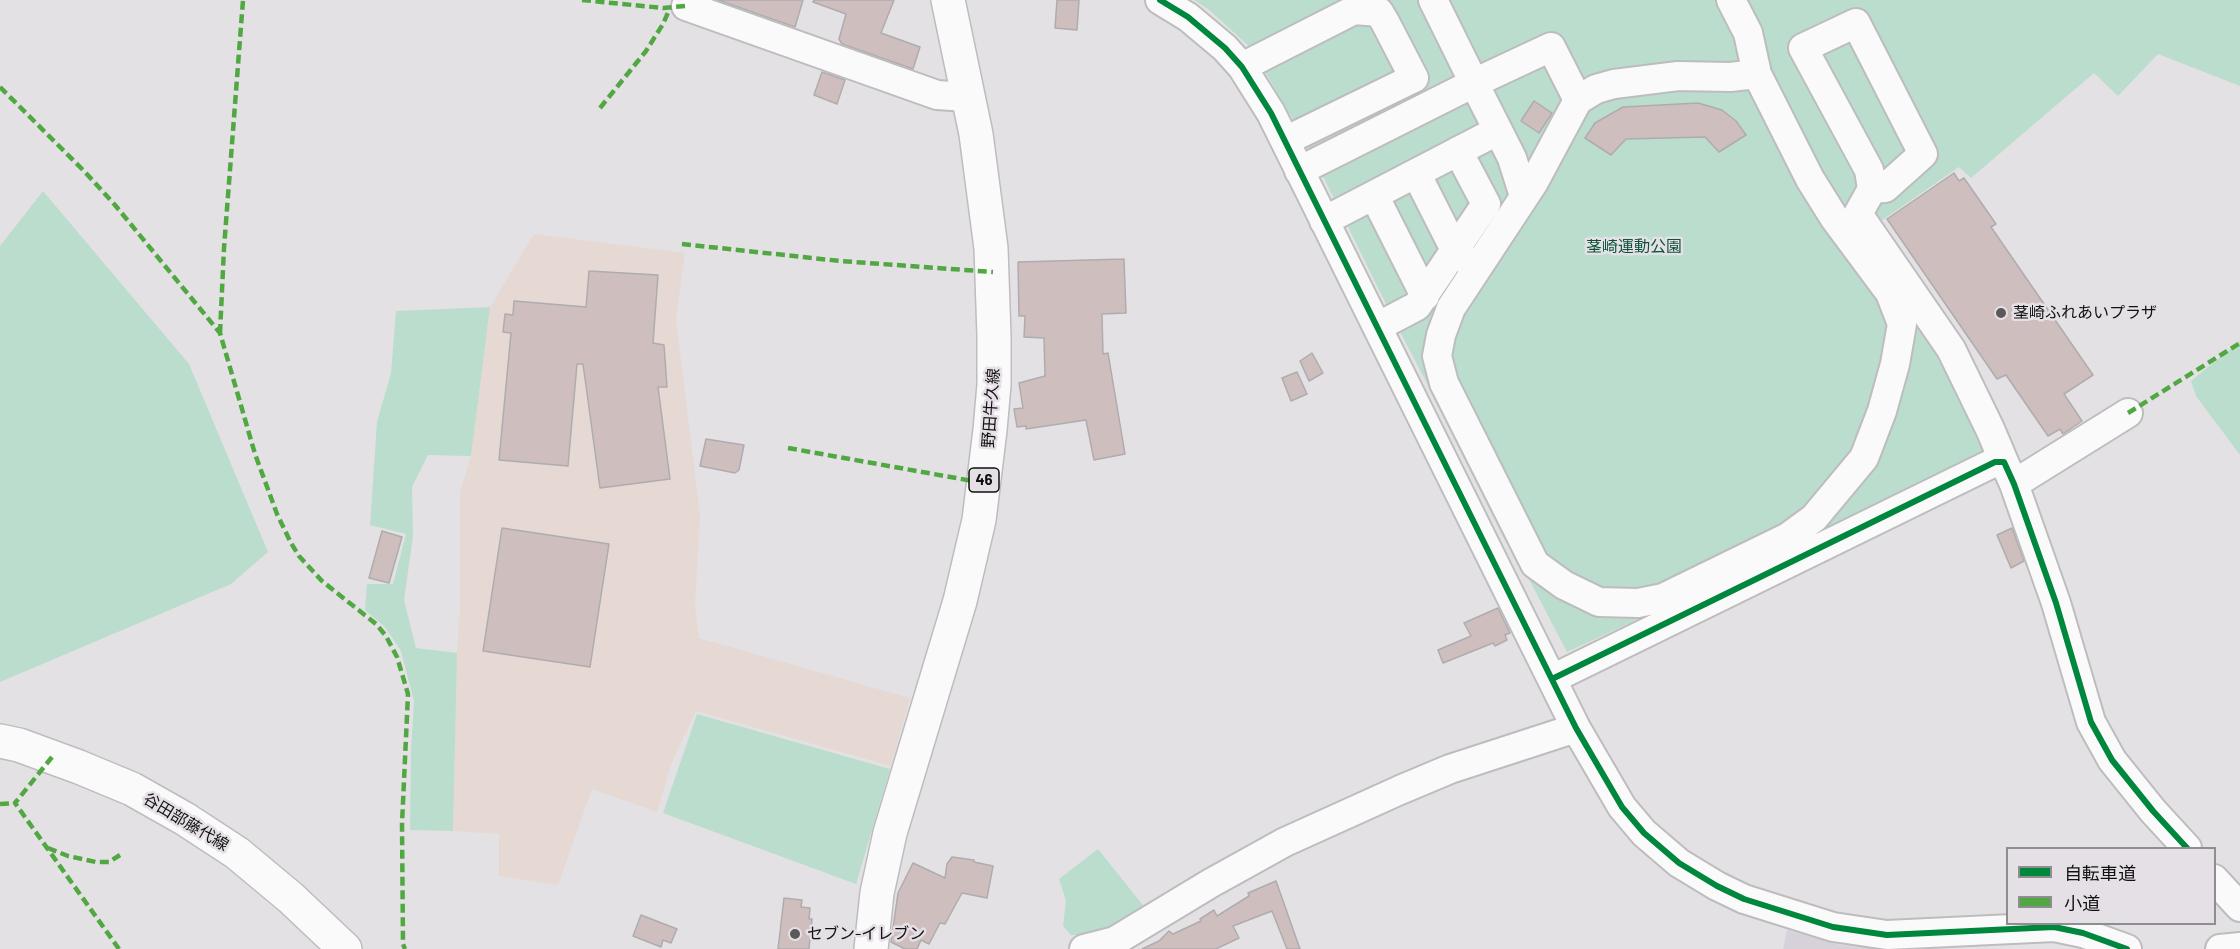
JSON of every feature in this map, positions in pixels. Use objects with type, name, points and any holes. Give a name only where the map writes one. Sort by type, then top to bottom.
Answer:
[{"type":"main road","name":"野田牛久線","points":[[871,949],[876,893],[890,833],[960,601],[979,520],[994,385],[993,272],[986,196],[948,0]]},
{"type":"main road","name":"谷田部藤代線","points":[[0,741],[79,767],[132,789],[185,819],[237,853],[291,897],[345,949]]},
{"type":"street","points":[[1160,0],[1188,17],[1225,48],[1242,67],[1271,113],[1576,728],[1622,807],[1644,833],[1679,863],[1717,886],[1744,899],[1833,927],[1887,935],[2054,927],[2084,933],[2127,949]]},
{"type":"street","points":[[1433,0],[1512,158],[1524,196]]},
{"type":"street","points":[[1458,151],[1486,204],[1441,335],[1437,356],[1444,383],[1535,564],[1564,585],[1599,602],[1638,603],[1663,598],[1788,537],[1814,518],[1864,458],[1882,411],[1895,364],[1902,324],[1890,293],[1835,219],[1810,179],[1757,74],[1748,33],[1731,0]]},
{"type":"street","points":[[686,6],[938,95],[967,97]]},
{"type":"street","points":[[1242,67],[1354,10],[1378,12],[1384,22],[1414,78],[1285,141]]},
{"type":"street","points":[[1872,189],[1885,188],[1923,154],[1856,22],[1803,48],[1869,170],[1872,189],[1858,214],[1951,349],[1990,429],[2009,473],[2056,603],[2091,722],[2112,760],[2185,847]]},
{"type":"street","points":[[1299,171],[1551,47],[1578,100]]},
{"type":"street","points":[[1377,327],[1418,306],[1425,296],[1466,260],[1524,196],[1578,100],[1596,89],[1614,84],[1678,76],[1730,77],[1757,74]]},
{"type":"street","points":[[1324,221],[1458,151],[1502,139],[1520,150],[1535,149],[1557,140]]},
{"type":"street","points":[[1416,173],[1466,260]]},
{"type":"street","points":[[1374,195],[1425,296]]},
{"type":"street","points":[[2009,473],[2128,413]]},
{"type":"street","points":[[1552,679],[1995,462],[2009,473]]},
{"type":"street","points":[[1084,949],[1115,940],[1286,842],[1389,795],[1450,769],[1576,728]]},
{"type":"street","points":[[2216,881],[2240,907]]},
{"type":"street","points":[[2220,949],[2240,947]]},
{"type":"shaded area","points":[[534,234],[685,253],[676,319],[700,516],[695,607],[699,638],[910,698],[891,766],[696,711],[672,762],[657,812],[592,789],[558,885],[499,876],[499,834],[453,831],[456,665],[460,609],[460,493],[471,456],[490,307]]},
{"type":"shaded area","points":[[1787,930],[1840,945],[1877,949],[1783,949]]},
{"type":"green space","name":"茎崎運動公園","points":[[1194,0],[2240,0],[2240,86],[2158,54],[2118,96],[2094,73],[1971,178],[1959,167],[1881,221],[1960,341],[2008,448],[1567,652],[1398,328],[1305,140],[1251,48],[1208,9]]},
{"type":"green space","points":[[43,191],[189,364],[268,552],[231,584],[0,682],[0,246]]},
{"type":"green space","points":[[490,307],[471,456],[428,455],[412,487],[413,536],[404,600],[416,648],[457,653],[453,831],[410,830],[414,701],[401,651],[385,627],[365,610],[367,584],[393,584],[406,534],[370,525],[377,422],[391,373],[396,311]]},
{"type":"green space","points":[[2240,341],[2240,455],[2196,396],[2191,381]]},
{"type":"green space","points":[[697,714],[890,769],[856,884],[663,813]]},
{"type":"green space","points":[[1098,849],[1146,909],[1094,935],[1071,935],[1063,926],[1066,901],[1059,879]]},
{"type":"building","points":[[718,0],[803,0],[795,27]]},
{"type":"building","points":[[814,0],[894,0],[881,33],[920,47],[913,69],[842,44],[839,39],[846,14],[813,2]]},
{"type":"building","points":[[1057,0],[1079,0],[1077,30],[1055,28]]},
{"type":"building","points":[[822,72],[845,80],[837,104],[814,95]]},
{"type":"building","points":[[1534,101],[1552,113],[1539,133],[1521,121]]},
{"type":"building","points":[[1698,103],[1722,110],[1736,121],[1746,135],[1719,152],[1705,137],[1626,139],[1611,155],[1585,138],[1595,123],[1623,107]]},
{"type":"building","name":"茎崎ふれあいプラザ","points":[[1954,173],[1959,181],[1964,178],[1996,224],[1991,227],[2093,375],[2064,394],[2082,421],[2063,434],[2060,429],[2048,436],[2006,375],[1997,379],[1887,219]]},
{"type":"building","points":[[1124,259],[1126,313],[1102,314],[1103,354],[1108,353],[1125,454],[1094,460],[1086,420],[1026,429],[1026,426],[1017,427],[1014,409],[1023,408],[1019,383],[1045,376],[1044,338],[1024,337],[1025,316],[1019,316],[1018,262]]},
{"type":"building","points":[[589,271],[658,275],[653,343],[664,345],[667,387],[658,387],[670,479],[600,488],[583,364],[577,364],[568,466],[499,460],[511,333],[503,332],[505,314],[513,315],[514,301],[586,307]]},
{"type":"building","points":[[1312,353],[1323,373],[1309,381],[1300,361]]},
{"type":"building","points":[[1297,372],[1307,394],[1291,401],[1282,378]]},
{"type":"building","points":[[706,439],[744,445],[739,470],[735,473],[700,466]]},
{"type":"building","points":[[502,528],[609,544],[590,667],[483,651]]},
{"type":"building","points":[[2012,528],[2024,561],[2011,568],[1997,535]]},
{"type":"building","points":[[382,531],[402,537],[389,583],[369,578]]},
{"type":"building","points":[[1498,608],[1510,633],[1505,635],[1507,640],[1495,646],[1493,643],[1443,663],[1438,650],[1471,636],[1464,623]]},
{"type":"building","points":[[952,857],[993,866],[987,898],[962,893],[945,924],[940,923],[929,944],[921,940],[917,949],[905,949],[891,942],[898,893],[913,863],[945,878],[947,864]]},
{"type":"building","points":[[1276,881],[1300,949],[1287,949],[1272,911],[1233,926],[1239,938],[1216,949],[1142,949],[1159,941],[1169,931],[1173,934],[1201,921],[1200,919],[1214,910],[1217,916],[1249,896],[1248,893]]},
{"type":"building","name":"セブン-イレブン","points":[[784,898],[802,900],[801,907],[810,908],[809,919],[812,919],[809,949],[778,949]]},
{"type":"building","points":[[641,915],[677,929],[671,943],[663,940],[661,947],[633,936]]},
{"type":"marked path","points":[[220,333],[224,248],[243,0]]},
{"type":"marked path","points":[[582,0],[663,8],[686,6]]},
{"type":"marked path","points":[[600,108],[646,51],[670,8]]},
{"type":"marked path","points":[[0,87],[115,205],[220,333],[255,454],[277,514],[291,543],[299,556],[322,581],[376,624],[386,636],[397,657],[408,694],[402,824],[403,944],[405,949]]},
{"type":"marked path","points":[[682,244],[840,261],[993,272]]},
{"type":"marked path","points":[[2128,413],[2240,343]]},
{"type":"marked path","points":[[788,448],[984,483]]},
{"type":"marked path","points":[[52,757],[15,803],[119,949]]},
{"type":"marked path","points":[[0,804],[15,803]]},
{"type":"marked path","points":[[48,848],[68,856],[96,862],[109,862],[120,855]]},
{"type":"cycle path","points":[[1160,0],[1188,17],[1225,48],[1242,67],[1271,113],[1576,728],[1622,807],[1644,833],[1679,863],[1717,886],[1744,899],[1833,927],[1887,935],[2054,927],[2083,933],[2127,949]]},
{"type":"cycle path","points":[[1552,679],[1995,462],[2004,462],[2056,603],[2091,722],[2112,760],[2153,811],[2186,847]]},
{"type":"place","name":"茎崎ふれあいプラザ","points":[[2001,313]]},
{"type":"place","name":"セブン-イレブン","points":[[795,934]]}]
